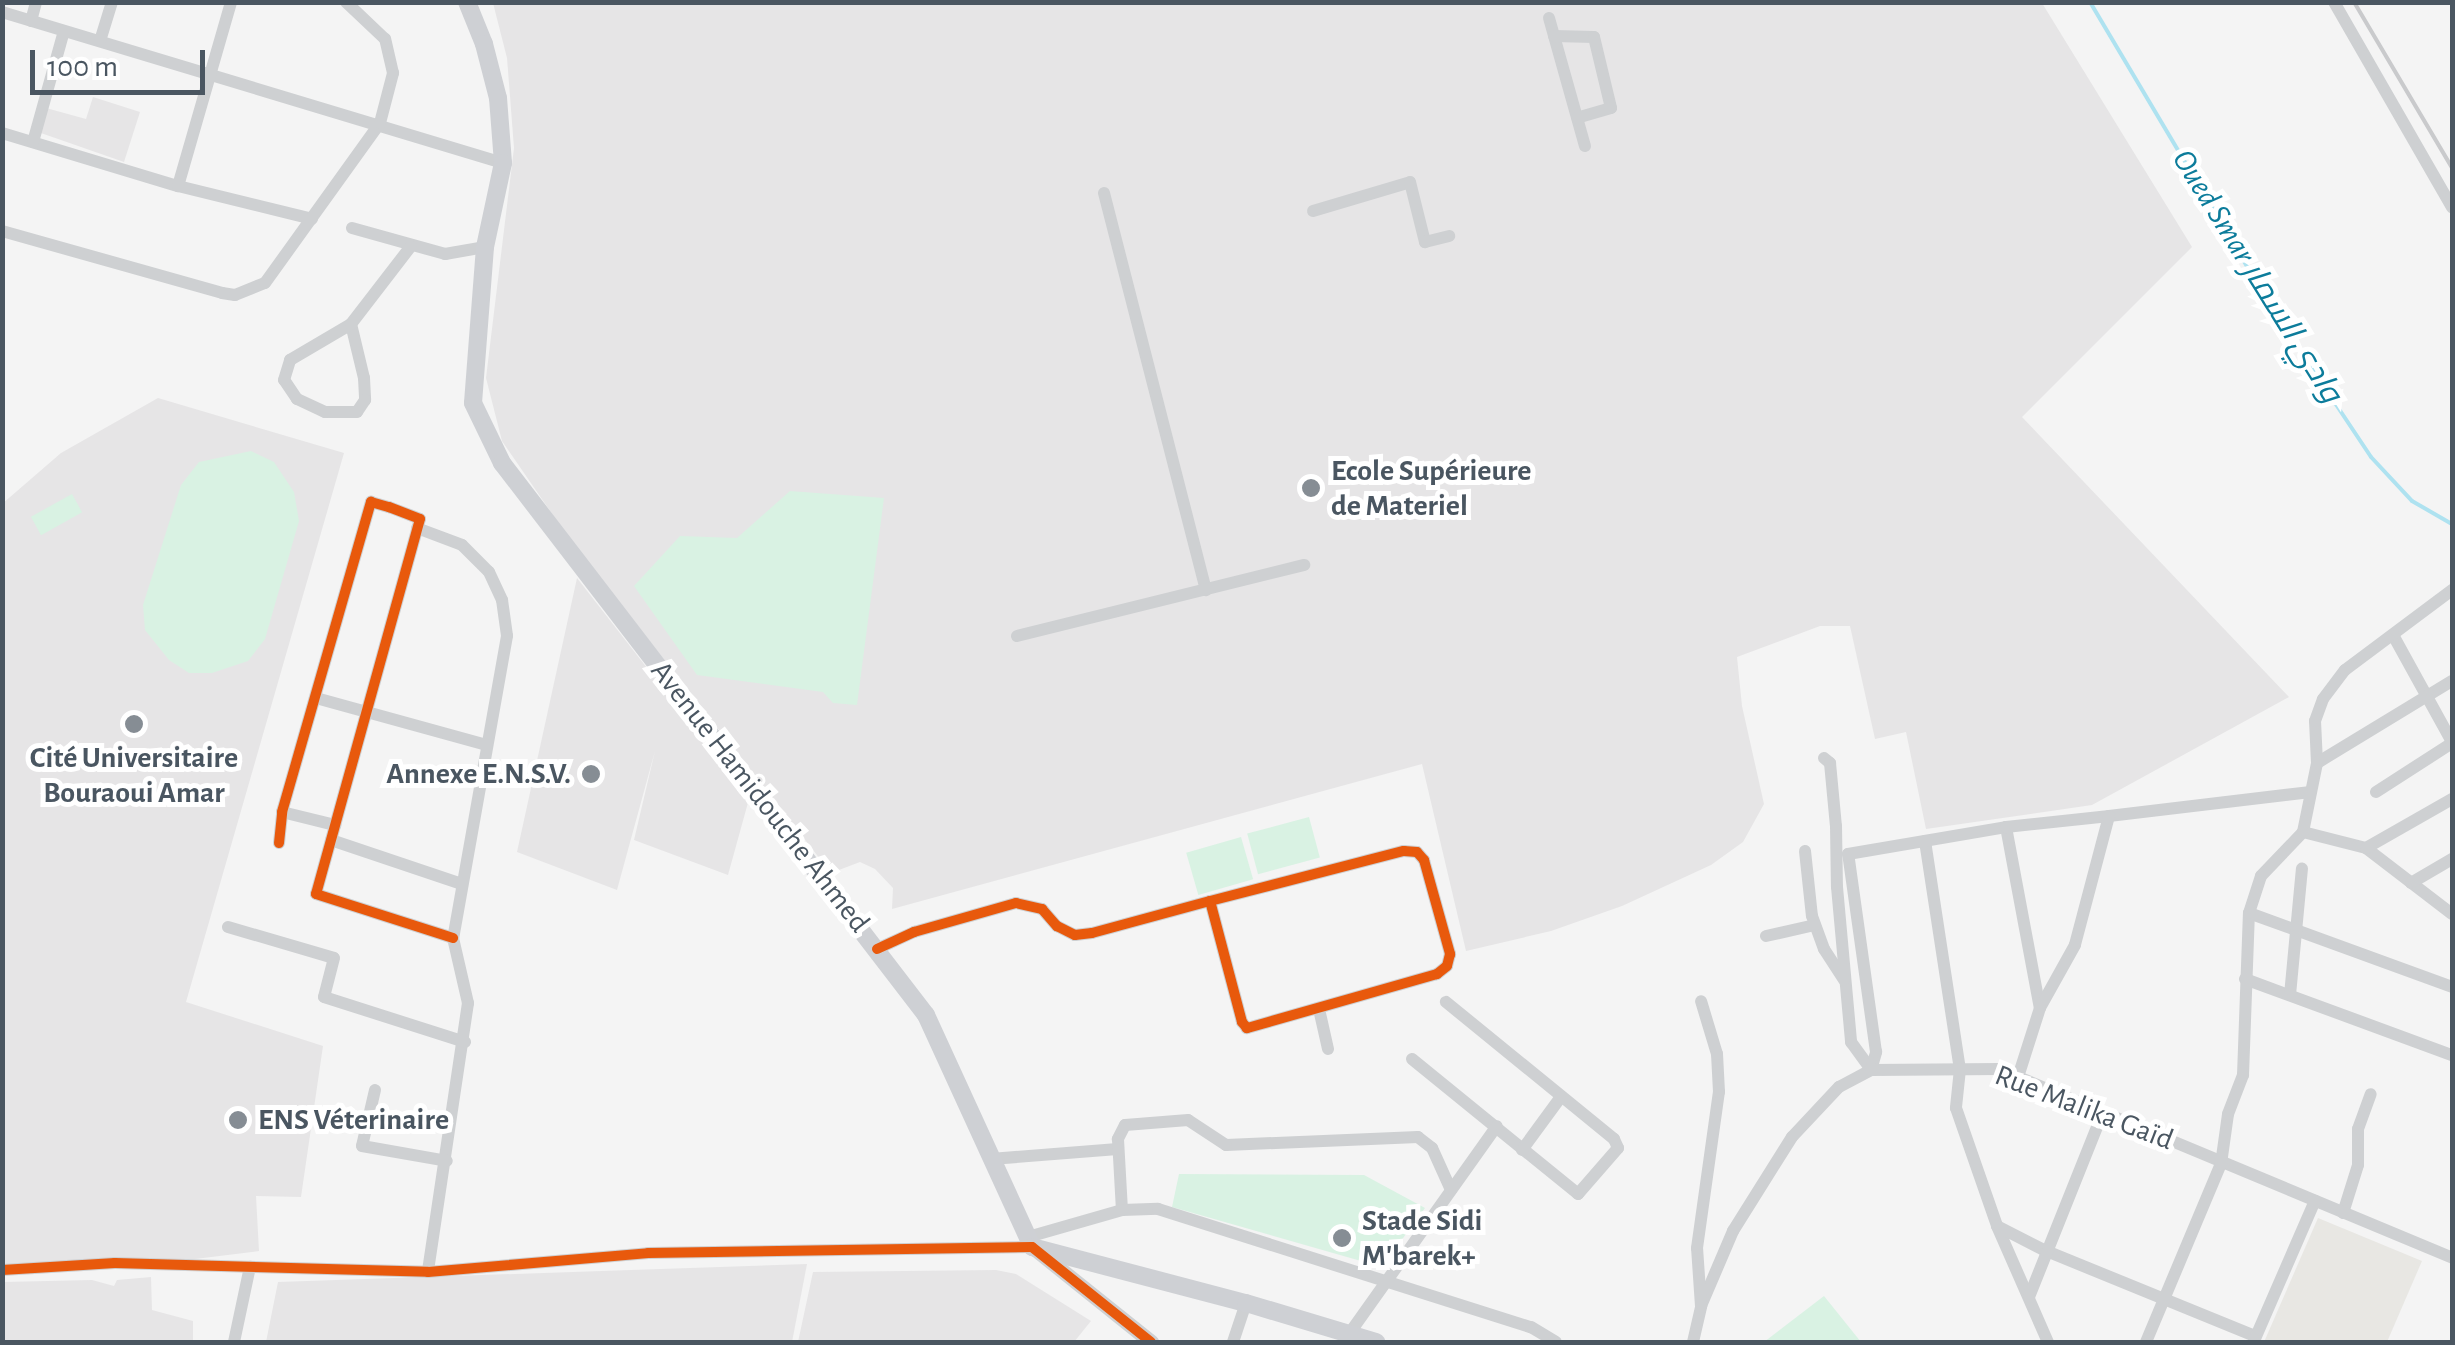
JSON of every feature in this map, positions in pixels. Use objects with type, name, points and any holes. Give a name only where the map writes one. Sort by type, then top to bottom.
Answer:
[{"type":"main road","name":"Avenue Hamidouche Ahmed","points":[[467,2],[484,44],[498,98],[502,163],[485,246],[473,403],[502,464],[926,1014],[1030,1242]]},
{"type":"main road","points":[[1030,1242],[1376,1342]]},
{"type":"street","points":[[30,21],[36,2]]},
{"type":"street","points":[[100,41],[112,2]]},
{"type":"street","points":[[178,186],[231,2]]},
{"type":"street","points":[[2,232],[235,295],[259,287],[272,276],[380,123],[393,72],[385,38],[346,2]]},
{"type":"street","points":[[2334,2],[2452,207]]},
{"type":"street","points":[[2,12],[380,123],[502,163]]},
{"type":"street","points":[[1549,18],[1584,146]]},
{"type":"street","points":[[33,142],[64,30]]},
{"type":"street","points":[[1554,36],[1594,37],[1611,108],[1576,118]]},
{"type":"street","points":[[2,134],[178,186],[312,219]]},
{"type":"street","points":[[1313,211],[1410,182],[1425,242],[1449,236]]},
{"type":"street","points":[[1104,193],[1206,590]]},
{"type":"street","points":[[352,228],[445,254],[485,246]]},
{"type":"street","points":[[352,324],[365,400],[356,412],[325,412],[297,399],[284,380],[290,360],[352,324],[411,246]]},
{"type":"street","points":[[278,842],[282,812],[371,502],[420,519],[316,894],[453,938]]},
{"type":"street","points":[[417,528],[462,545],[489,572],[502,600],[508,636],[453,938],[468,1003],[428,1272]]},
{"type":"street","points":[[1017,636],[1304,565]]},
{"type":"street","points":[[2146,1342],[2221,1164],[2228,1114],[2242,1075],[2249,913],[2261,876],[2304,832],[2317,763],[2315,721],[2322,698],[2345,670],[2452,590]]},
{"type":"street","points":[[2376,792],[2452,743],[2392,635]]},
{"type":"street","points":[[2317,763],[2452,681]]},
{"type":"street","points":[[316,698],[488,745]]},
{"type":"street","points":[[1824,758],[1830,763],[1835,810],[1851,1042],[1871,1070]]},
{"type":"street","points":[[1694,1342],[1701,1306],[1733,1232],[1792,1137],[1840,1087],[1871,1070],[1876,1052],[1848,854],[2006,826],[2309,792]]},
{"type":"street","points":[[2366,848],[2452,799]]},
{"type":"street","points":[[282,812],[335,825]]},
{"type":"street","points":[[2018,1076],[2040,1008],[2074,945],[2109,816]]},
{"type":"street","points":[[2006,826],[2040,1008]]},
{"type":"street","points":[[2304,832],[2366,848],[2452,914]]},
{"type":"street","points":[[332,840],[462,884]]},
{"type":"street","points":[[1925,841],[1960,1069],[1956,1108],[1997,1226],[2048,1342]]},
{"type":"street","points":[[1805,850],[1815,925],[1824,949],[1846,984]]},
{"type":"street","points":[[877,949],[914,932],[1016,903],[1042,910],[1056,926],[1075,935],[1404,851],[1417,852],[1424,860],[1450,954],[1447,966],[1398,987],[1254,1028],[1242,1022],[1210,901]]},
{"type":"street","points":[[2412,882],[2452,859]]},
{"type":"street","points":[[2290,995],[2302,869]]},
{"type":"street","points":[[2249,913],[2452,987]]},
{"type":"street","points":[[1766,936],[1815,925]]},
{"type":"street","points":[[228,927],[334,958],[324,997],[465,1042]]},
{"type":"street","points":[[2245,979],[2452,1055]]},
{"type":"street","points":[[1701,1001],[1716,1054],[1719,1092],[1697,1248],[1701,1306]]},
{"type":"street","points":[[1412,1059],[1578,1194],[1618,1148],[1614,1139],[1446,1002]]},
{"type":"street","points":[[1318,1010],[1328,1049]]},
{"type":"street","name":"Rue Malika Gaïd","points":[[1871,1070],[1999,1069],[2452,1257]]},
{"type":"street","points":[[375,1090],[362,1146],[447,1160]]},
{"type":"street","points":[[2343,1213],[2358,1165],[2358,1129],[2370,1094]]},
{"type":"street","points":[[1522,1150],[1560,1098]]},
{"type":"street","points":[[2029,1297],[2044,1250],[2103,1112]]},
{"type":"street","points":[[1122,1210],[1118,1149],[1125,1125],[1188,1120],[1226,1145],[1418,1137],[1432,1148],[1450,1190]]},
{"type":"street","points":[[1349,1334],[1497,1126]]},
{"type":"street","points":[[991,1159],[1118,1149]]},
{"type":"street","points":[[1997,1226],[2044,1250],[2163,1297],[2254,1339],[2315,1201]]},
{"type":"street","points":[[2,1270],[115,1263],[428,1272],[648,1253],[1030,1242],[1122,1210],[1158,1209],[1531,1327],[1556,1342]]},
{"type":"street","points":[[1030,1242],[1150,1342]]},
{"type":"street","points":[[234,1342],[250,1268]]},
{"type":"street","points":[[1233,1342],[1246,1302]]},
{"type":"shaded area","name":"Ecole Supérieure de Materiel","points":[[493,3],[2042,3],[2192,247],[2022,417],[2289,697],[2092,805],[1926,829],[1906,732],[1875,739],[1850,626],[1820,626],[1737,657],[1742,706],[1764,804],[1743,842],[1711,865],[1622,906],[1551,931],[1466,951],[1422,764],[892,909],[893,888],[875,869],[860,862],[831,873],[566,534],[502,441],[486,378],[514,148],[507,58]]},
{"type":"shaded area","points":[[93,97],[140,112],[124,162],[38,132],[46,108],[86,119]]},
{"type":"shaded area","name":"Cité Universitaire Bouraoui Amar","points":[[158,398],[344,453],[186,1002],[323,1046],[301,1197],[256,1196],[259,1251],[187,1260],[3,1268],[2,504],[61,453]]},
{"type":"shaded area","name":"Annexe E.N.S.V.","points":[[577,578],[749,799],[728,875],[634,840],[655,751],[617,890],[517,852]]},
{"type":"shaded area","points":[[2318,1218],[2422,1261],[2387,1342],[2264,1342]]},
{"type":"shaded area","points":[[807,1264],[792,1342],[266,1342],[278,1282]]},
{"type":"shaded area","points":[[996,1270],[1016,1274],[1091,1321],[1074,1342],[798,1342],[813,1272]]},
{"type":"shaded area","points":[[151,1277],[152,1310],[193,1321],[193,1342],[3,1342],[3,1282],[92,1280],[114,1286],[117,1280]]},
{"type":"green space","points":[[251,451],[274,462],[294,492],[299,521],[265,639],[248,661],[212,673],[189,673],[169,660],[145,630],[143,605],[181,485],[199,462]]},
{"type":"green space","points":[[790,491],[884,498],[857,705],[833,703],[823,692],[697,675],[634,586],[680,536],[737,538]]},
{"type":"green space","points":[[72,494],[82,512],[41,535],[31,517]]},
{"type":"green space","points":[[1309,817],[1320,858],[1258,874],[1247,834]]},
{"type":"green space","points":[[1241,837],[1253,879],[1198,895],[1186,853]]},
{"type":"green space","name":"Stade Sidi M'barek+","points":[[1179,1174],[1364,1175],[1425,1208],[1382,1267],[1172,1207]]},
{"type":"green space","points":[[1824,1296],[1861,1342],[1764,1342]]},
{"type":"waterway","name":"Oued Smar وادي السمار","points":[[2090,2],[2271,307],[2371,457],[2412,501],[2452,524]]},
{"type":"railway","points":[[2354,2],[2452,168]]},
{"type":"cycle path","points":[[279,843],[282,812],[371,502],[389,507],[420,519],[316,894],[453,938]]},
{"type":"cycle path","points":[[877,949],[914,932],[1016,903],[1042,909],[1057,926],[1075,935],[1092,933],[1210,901],[1404,851],[1417,852],[1424,860],[1450,954],[1447,966],[1437,974],[1247,1028],[1242,1022],[1210,901]]},
{"type":"cycle path","points":[[2,1270],[115,1263],[428,1272],[648,1253],[1032,1247],[1151,1342]]},
{"type":"place","name":"Ecole Supérieure de Materiel","points":[[1311,488]]},
{"type":"place","name":"Cité Universitaire Bouraoui Amar","points":[[134,724]]},
{"type":"place","name":"Annexe E.N.S.V.","points":[[591,774]]},
{"type":"place","name":"ENS Véterinaire","points":[[238,1120]]},
{"type":"place","name":"Stade Sidi M'barek+","points":[[1342,1238]]}]
